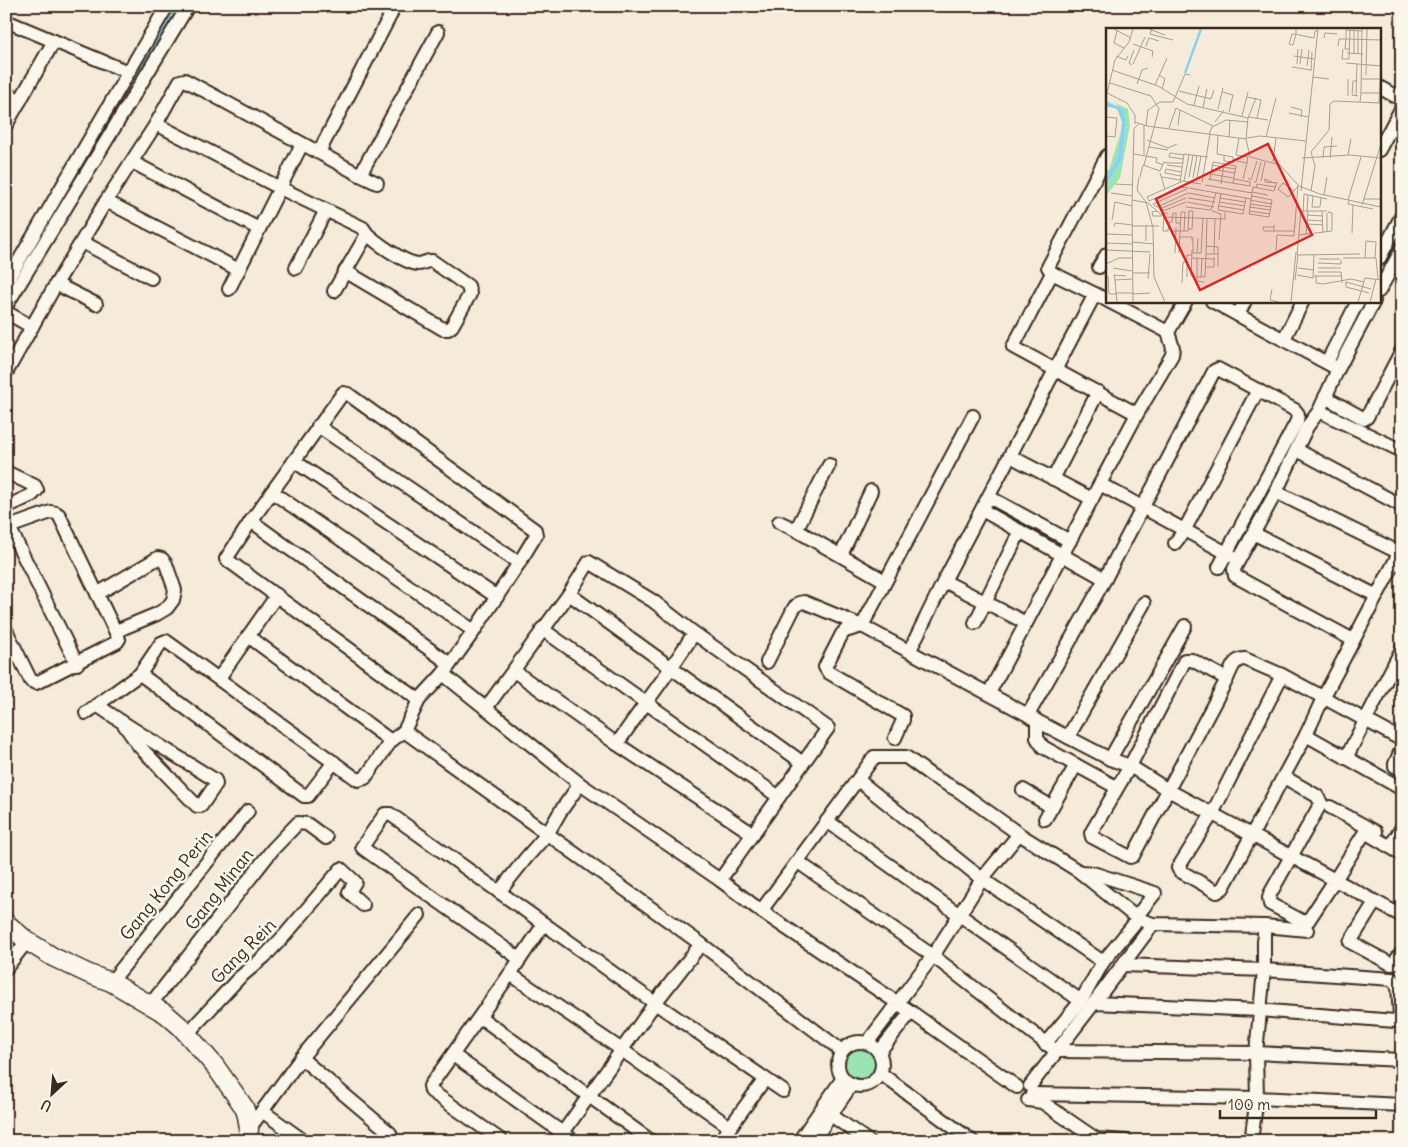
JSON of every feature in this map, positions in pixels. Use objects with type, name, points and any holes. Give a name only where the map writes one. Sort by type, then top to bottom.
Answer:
[{"type":"street","points":[[6,283],[167,6]]},
{"type":"street","points":[[6,306],[188,6]]},
{"type":"street","points":[[319,152],[391,14]]},
{"type":"street","points":[[6,21],[128,72]]},
{"type":"street","points":[[360,175],[438,32]]},
{"type":"street","points":[[6,125],[54,41]]},
{"type":"street","points":[[6,373],[56,284],[106,201],[156,124],[180,81],[185,80],[377,184]]},
{"type":"street","points":[[1380,88],[1402,100]]},
{"type":"street","points":[[6,93],[20,101]]},
{"type":"street","points":[[1380,148],[1402,107]]},
{"type":"street","points":[[156,124],[280,188],[363,228],[367,234],[383,247],[411,262],[418,264],[428,260],[432,261],[468,286],[470,294],[452,326],[448,329],[443,328],[345,271]]},
{"type":"street","points":[[229,289],[302,144]]},
{"type":"street","points":[[910,650],[944,581],[1056,369],[1103,299],[1052,273],[1048,267],[1106,158]]},
{"type":"street","points":[[132,162],[259,230]]},
{"type":"street","points":[[106,201],[239,270]]},
{"type":"street","points":[[296,268],[326,210]]},
{"type":"street","points":[[1380,257],[1402,215]]},
{"type":"street","points":[[334,291],[367,234]]},
{"type":"street","points":[[82,242],[151,278]]},
{"type":"street","points":[[1380,289],[1401,254]]},
{"type":"street","points":[[1099,267],[1106,256]]},
{"type":"street","points":[[1052,273],[1013,347],[1137,414]]},
{"type":"street","points":[[56,284],[96,304]]},
{"type":"street","points":[[989,693],[1137,414],[1172,355],[1173,348],[1168,332],[1109,302]]},
{"type":"street","points":[[1168,332],[1185,302]]},
{"type":"street","points":[[1214,302],[1332,365]]},
{"type":"street","points":[[1238,315],[1244,302]]},
{"type":"street","points":[[1284,339],[1302,302]]},
{"type":"street","points":[[1219,567],[1302,424],[1319,411],[1325,397],[1332,365],[1358,302]]},
{"type":"street","points":[[1332,365],[1373,302]]},
{"type":"street","points":[[6,312],[32,327]]},
{"type":"street","points":[[1325,397],[1361,417],[1367,417],[1402,350]]},
{"type":"street","points":[[1116,787],[1043,747],[1037,738],[1033,718],[1214,370],[1218,369],[1294,410],[1302,424],[1297,450],[1276,492],[1238,559],[1234,569],[1235,576],[1353,640]]},
{"type":"street","points":[[1175,543],[1184,531],[1258,390]]},
{"type":"street","points":[[1053,479],[1098,392]]},
{"type":"street","points":[[86,713],[140,674],[161,643],[166,641],[358,780],[365,778],[391,742],[404,731],[419,700],[446,669],[474,631],[536,535],[535,530],[348,394],[343,393],[226,559],[419,700]]},
{"type":"street","points":[[1319,411],[1402,451]]},
{"type":"street","points":[[895,738],[904,720],[903,716],[828,672],[825,667],[845,630],[862,626],[973,416]]},
{"type":"street","points":[[318,426],[519,563]]},
{"type":"street","points":[[1297,450],[1402,506]]},
{"type":"street","points":[[1010,456],[1092,499]]},
{"type":"street","points":[[294,461],[497,597]]},
{"type":"street","points":[[796,530],[830,465]]},
{"type":"street","points":[[6,472],[35,486],[37,490],[32,495],[6,507]]},
{"type":"street","points":[[1100,484],[1238,559]]},
{"type":"street","points":[[272,492],[474,631]]},
{"type":"street","points":[[841,555],[871,492]]},
{"type":"street","points":[[1276,492],[1401,552],[1353,640],[1284,777],[1222,888],[1217,892],[1180,871],[1178,868],[1212,814],[1282,675]]},
{"type":"street","points":[[989,497],[1070,541]]},
{"type":"street","points":[[982,510],[1105,579]]},
{"type":"street","points":[[6,630],[31,681],[34,683],[38,683],[77,664],[118,642],[120,639],[56,512],[8,527],[77,664]]},
{"type":"street","points":[[251,521],[446,669],[486,708],[580,784],[1017,1087],[1019,1098],[1029,1093],[1257,1098],[1402,1105]]},
{"type":"street","points":[[779,522],[885,581]]},
{"type":"street","points":[[975,623],[1020,531]]},
{"type":"street","points":[[1253,533],[1377,596]]},
{"type":"street","points":[[97,594],[158,558],[162,559],[166,564],[175,590],[173,600],[167,608],[116,631]]},
{"type":"street","points":[[486,708],[569,594],[589,562],[653,601],[694,634],[828,728],[720,880]]},
{"type":"street","points":[[944,581],[1026,623]]},
{"type":"street","points":[[569,594],[803,763]]},
{"type":"street","points":[[219,678],[277,596]]},
{"type":"street","points":[[767,662],[794,608],[799,603],[804,602],[862,626],[910,650],[1068,737],[1110,759],[1130,766],[1168,790],[1402,916]]},
{"type":"street","points":[[1068,737],[1144,603]]},
{"type":"street","points":[[1110,759],[1185,626]]},
{"type":"street","points":[[542,629],[779,797]]},
{"type":"street","points":[[616,744],[673,668],[694,634]]},
{"type":"street","points":[[248,636],[391,742]]},
{"type":"street","points":[[1346,758],[1402,649]]},
{"type":"street","points":[[1227,679],[1192,660],[1185,660],[1130,766],[1116,787],[1091,834],[1094,839],[1130,857],[1133,856],[1227,679],[1236,661],[1240,658],[1282,675],[1402,740]]},
{"type":"street","points":[[514,671],[616,744],[753,834]]},
{"type":"street","points":[[140,674],[304,796],[308,796],[334,762]]},
{"type":"street","points":[[97,705],[215,780],[216,784],[201,806],[197,806],[139,746],[123,723]]},
{"type":"street","points":[[404,731],[701,944],[842,1051]]},
{"type":"street","points":[[1306,735],[1402,789]]},
{"type":"street","points":[[1402,748],[1395,766],[1402,770]]},
{"type":"street","points":[[762,911],[874,757],[906,757],[932,776],[959,791],[1019,834],[1080,872],[1137,918],[1152,924],[1264,926],[1308,930]]},
{"type":"street","points":[[1045,819],[1076,766]]},
{"type":"street","points":[[1284,777],[1317,796],[1321,803],[1268,898],[1270,904],[1304,922],[1308,921],[1365,832],[1396,847]]},
{"type":"street","points":[[858,780],[982,879],[1103,962]]},
{"type":"street","points":[[499,892],[548,833],[580,784]]},
{"type":"street","points":[[1023,790],[1052,807]]},
{"type":"street","points":[[1330,807],[1396,847]]},
{"type":"street","name":"Gang Kong Perin","points":[[111,982],[248,811]]},
{"type":"street","points":[[520,959],[362,847],[386,814],[390,814],[783,1092]]},
{"type":"street","points":[[827,821],[1081,1001]]},
{"type":"street","name":"Gang Minan","points":[[150,1004],[273,849],[298,823],[306,824],[326,838]]},
{"type":"street","points":[[1396,847],[1402,827]]},
{"type":"street","points":[[868,1043],[933,956],[982,879],[1019,834]]},
{"type":"street","points":[[798,862],[933,956],[1056,1051],[1256,1053],[1402,1060]]},
{"type":"street","name":"Gang Rein","points":[[187,1034],[239,978],[264,958],[341,869],[355,882],[349,892],[363,905]]},
{"type":"street","points":[[1045,1044],[1081,1001],[1103,962],[1155,892],[1094,872],[1080,872]]},
{"type":"street","points":[[1375,902],[1350,942],[1391,964],[1394,963],[1402,952]]},
{"type":"street","points":[[248,1135],[262,1111],[301,1058],[419,915]]},
{"type":"street","points":[[6,923],[27,941],[53,957],[111,982],[166,1014],[187,1034],[215,1066],[244,1107],[247,1116],[248,1135]]},
{"type":"street","points":[[502,1141],[430,1089],[430,1086],[544,924]]},
{"type":"street","points":[[1029,1093],[1056,1051],[1123,965],[1152,924]]},
{"type":"street","points":[[1251,1141],[1257,1098],[1256,1053],[1264,970],[1264,926]]},
{"type":"street","points":[[6,968],[27,941]]},
{"type":"street","points":[[560,1137],[655,1003],[701,944]]},
{"type":"street","points":[[1094,1003],[1259,1010],[1395,1021],[1399,1020],[1400,1016],[1398,986],[1392,979],[1264,970],[1123,965]]},
{"type":"street","points":[[510,974],[622,1050],[730,1127]]},
{"type":"street","points":[[879,1052],[911,1012]]},
{"type":"street","points":[[480,1016],[651,1141]]},
{"type":"street","points":[[853,1043],[868,1043],[874,1047],[882,1059],[880,1073],[876,1080],[863,1086],[848,1081],[840,1072],[838,1064],[842,1051],[853,1043]]},
{"type":"street","points":[[452,1055],[560,1137],[574,1141]]},
{"type":"street","points":[[301,1058],[390,1133]]},
{"type":"street","points":[[880,1073],[972,1141]]},
{"type":"street","points":[[720,1141],[765,1079]]},
{"type":"street","points":[[813,1141],[831,1116],[848,1081]]},
{"type":"street","points":[[799,1141],[848,1081]]},
{"type":"street","points":[[1029,1093],[1096,1138],[1126,1141]]},
{"type":"street","points":[[262,1111],[304,1141]]},
{"type":"street","points":[[831,1116],[868,1141]]},
{"type":"green space","points":[[897,1002],[911,1012],[879,1052],[881,1060],[880,1073],[876,1080],[862,1085],[851,1083],[843,1077],[839,1067],[844,1049],[853,1044],[868,1043]]},
{"type":"waterway","points":[[91,154],[178,6]]}]
